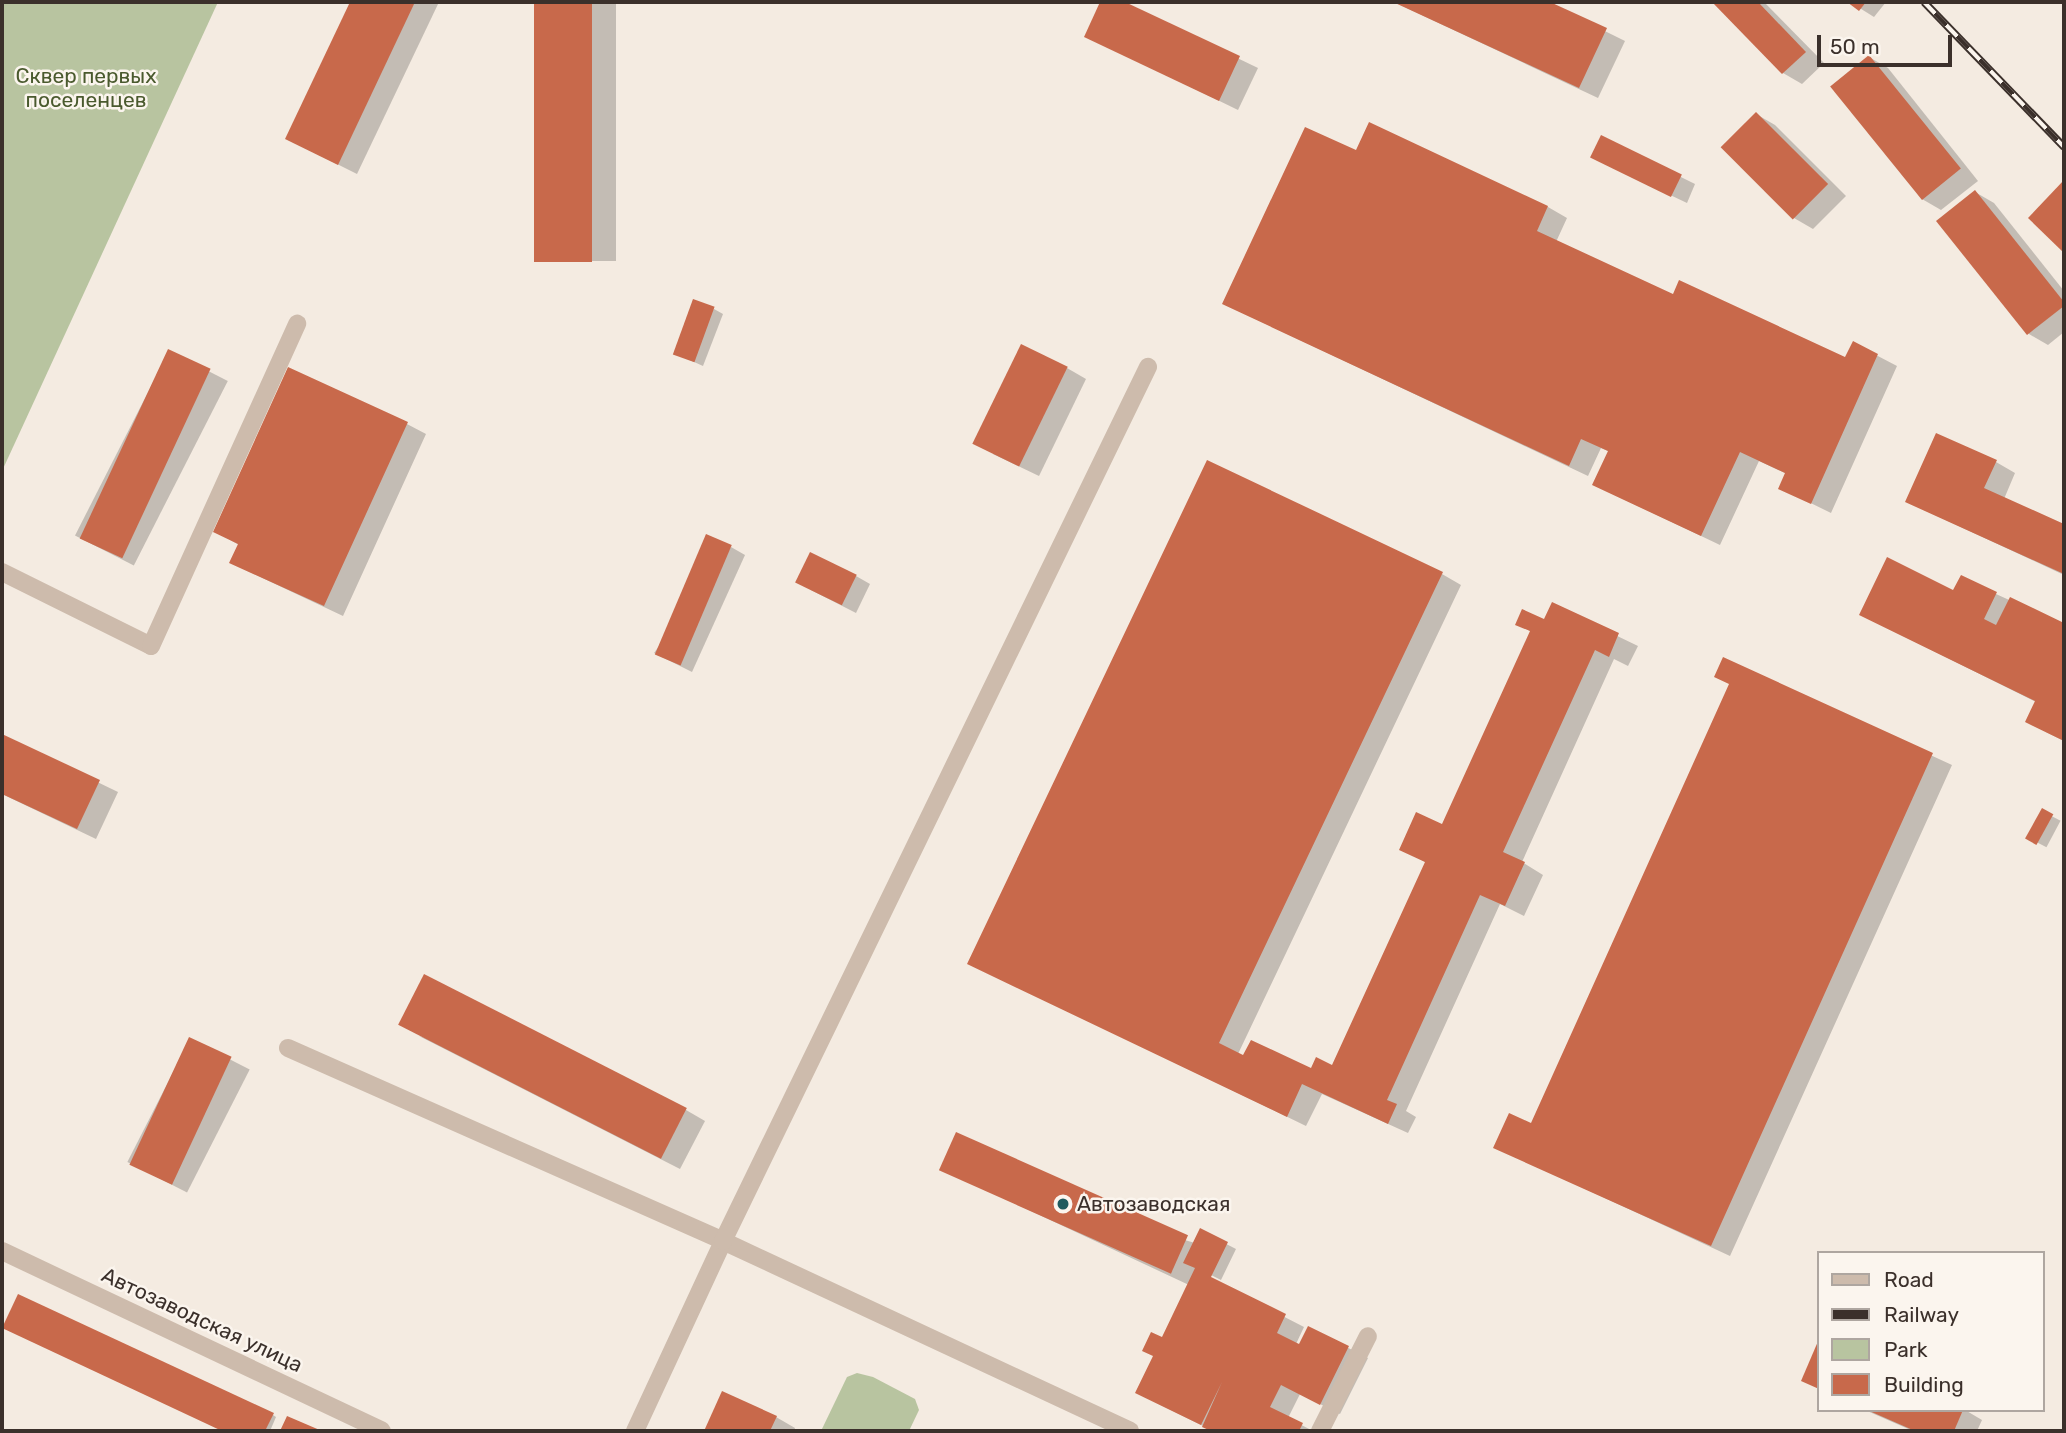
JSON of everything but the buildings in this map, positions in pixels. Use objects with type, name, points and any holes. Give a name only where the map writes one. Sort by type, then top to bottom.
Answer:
[{"type":"street","points":[[2,572],[151,646],[297,324]]},
{"type":"street","points":[[635,1431],[723,1241],[1148,367]]},
{"type":"street","points":[[288,1048],[723,1241],[1130,1431]]},
{"type":"street","name":"Автозаводская улица","points":[[2,1251],[382,1431]]},
{"type":"street","points":[[1320,1431],[1368,1336]]},
{"type":"green space","name":"Сквер первых поселенцев","points":[[2,2],[218,2],[2,471]]},
{"type":"green space","points":[[857,1373],[873,1377],[915,1399],[919,1410],[909,1431],[821,1431],[847,1377]]},
{"type":"railway","points":[[1924,2],[2064,147]]},
{"type":"place","name":"Автозаводская","points":[[1063,1204]]}]
